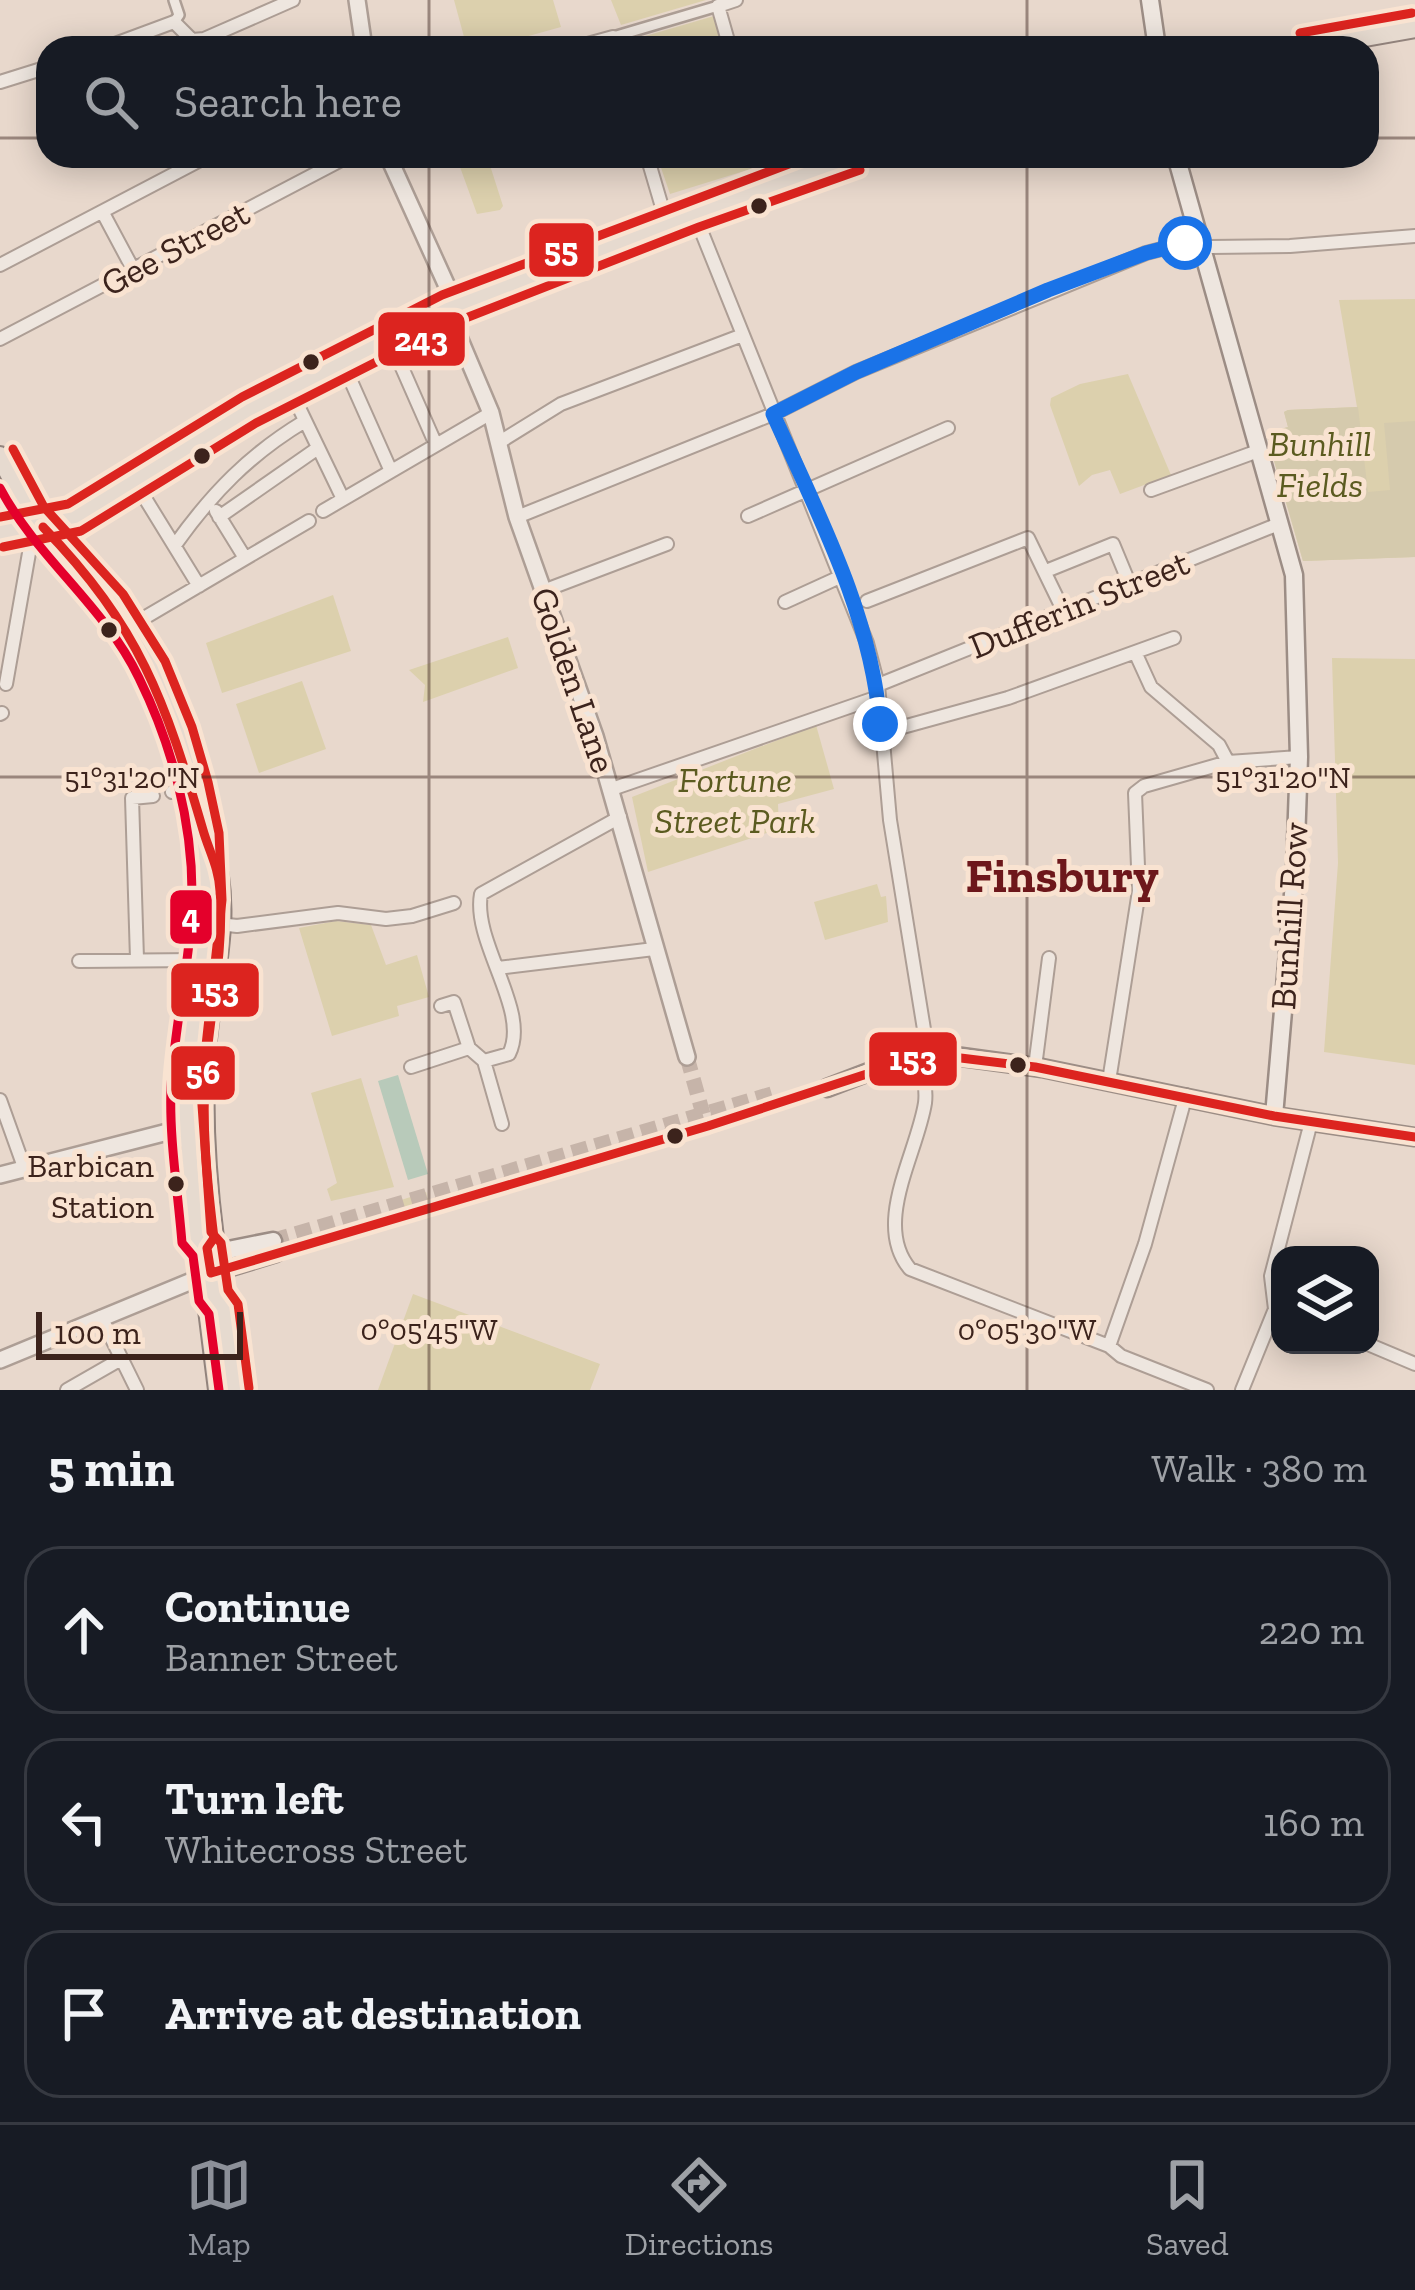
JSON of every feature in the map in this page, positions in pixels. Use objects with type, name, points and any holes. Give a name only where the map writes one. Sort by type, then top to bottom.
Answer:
[{"type":"main road","points":[[1150,0],[1155,36]]},
{"type":"main road","points":[[1370,36],[1415,28]]},
{"type":"main road","points":[[0,532],[74,518],[289,387],[451,308],[820,168]]},
{"type":"main road","name":"Bunhill Row","points":[[1179,168],[1294,575],[1299,758],[1295,871],[1274,1116]]},
{"type":"main road","points":[[0,456],[23,504],[96,583],[127,628],[168,705],[193,785],[204,836],[212,923],[204,1085],[205,1156],[214,1238],[209,1258],[214,1298],[208,1310],[218,1390]]},
{"type":"main road","points":[[209,1258],[197,1240],[187,1126],[198,960],[212,923]]},
{"type":"main road","points":[[830,1082],[923,1054],[1035,1067],[1274,1116],[1415,1137]]},
{"type":"main road","points":[[209,1258],[274,1247]]},
{"type":"main road","points":[[214,1298],[223,1307],[234,1390]]},
{"type":"street","points":[[136,36],[174,22],[179,15],[174,0]]},
{"type":"street","points":[[211,36],[293,0]]},
{"type":"street","points":[[357,0],[362,36]]},
{"type":"street","points":[[634,36],[736,0]]},
{"type":"street","points":[[718,6],[727,36]]},
{"type":"street","points":[[174,22],[188,36]]},
{"type":"street","points":[[0,82],[36,71]]},
{"type":"street","points":[[0,265],[186,168]]},
{"type":"street","name":"Gee Street","points":[[0,339],[327,168]]},
{"type":"street","name":"Golden Lane","points":[[393,168],[491,413],[518,517],[612,789],[688,1057]]},
{"type":"street","points":[[651,168],[667,224]]},
{"type":"street","points":[[769,168],[774,184]]},
{"type":"street","points":[[103,213],[134,271]]},
{"type":"street","points":[[694,213],[740,336],[842,576],[867,643],[878,691],[923,1054],[925,1105],[894,1226],[903,1261],[921,1276],[1109,1346],[1121,1356],[1208,1390]]},
{"type":"street","points":[[518,517],[773,414],[856,372],[1146,253],[1185,243],[1290,246],[1415,236]]},
{"type":"street","points":[[498,443],[561,404],[740,336]]},
{"type":"street","points":[[389,338],[436,445]]},
{"type":"street","points":[[341,361],[390,469]]},
{"type":"street","points":[[289,387],[342,497]]},
{"type":"street","points":[[323,511],[491,413]]},
{"type":"street","points":[[175,545],[208,500],[253,454],[305,421]]},
{"type":"street","points":[[748,516],[948,428]]},
{"type":"street","points":[[219,517],[318,448]]},
{"type":"street","points":[[1151,490],[1258,451]]},
{"type":"street","points":[[135,482],[199,586]]},
{"type":"street","points":[[208,500],[245,558]]},
{"type":"street","points":[[127,628],[309,520]]},
{"type":"street","name":"Dufferin Street","points":[[612,789],[878,691],[1281,523]]},
{"type":"street","points":[[6,684],[29,553],[43,527]]},
{"type":"street","points":[[867,601],[1028,538],[1064,612]]},
{"type":"street","points":[[543,591],[667,544]]},
{"type":"street","points":[[1046,571],[1113,544],[1130,585]]},
{"type":"street","points":[[785,602],[842,576]]},
{"type":"street","points":[[881,733],[1008,698],[1174,638]]},
{"type":"street","points":[[1136,652],[1151,687],[1219,745],[1228,762]]},
{"type":"street","points":[[1109,1081],[1139,891],[1135,794],[1144,786],[1228,762],[1299,758]]},
{"type":"street","points":[[172,792],[193,785]]},
{"type":"street","points":[[137,959],[132,798],[153,796]]},
{"type":"street","points":[[484,1061],[509,1054],[516,1041],[498,968],[490,956],[479,898],[620,817]]},
{"type":"street","points":[[212,923],[338,914],[386,919],[454,903]]},
{"type":"street","points":[[498,968],[654,949]]},
{"type":"street","points":[[1035,1067],[1049,958]]},
{"type":"street","points":[[79,962],[198,960]]},
{"type":"street","points":[[441,1006],[454,1002],[469,1048],[484,1061],[502,1124]]},
{"type":"street","points":[[411,1067],[469,1048]]},
{"type":"street","points":[[1109,1346],[1145,1244],[1186,1095]]},
{"type":"street","points":[[0,1100],[24,1167]]},
{"type":"street","points":[[1280,1246],[1311,1121]]},
{"type":"street","points":[[0,1175],[187,1126]]},
{"type":"street","points":[[0,1360],[101,1317],[209,1258]]},
{"type":"street","points":[[101,1317],[137,1390]]},
{"type":"street","points":[[1243,1390],[1271,1323]]},
{"type":"street","points":[[1379,1349],[1415,1364]]},
{"type":"street","points":[[67,1390],[122,1359]]},
{"type":"green space","points":[[454,0],[553,0],[561,27],[529,36],[464,36]]},
{"type":"green space","points":[[611,0],[706,0],[621,25]]},
{"type":"green space","points":[[714,16],[720,36],[646,36]]},
{"type":"green space","points":[[460,168],[491,168],[503,206],[477,214]]},
{"type":"green space","points":[[661,168],[754,168],[670,194]]},
{"type":"green space","name":"Bunhill Fields","points":[[1415,299],[1415,557],[1303,561],[1266,433],[1288,427],[1284,412],[1288,410],[1357,407],[1339,300]]},
{"type":"green space","points":[[1128,374],[1171,475],[1120,494],[1110,470],[1092,475],[1079,486],[1051,398],[1080,384]]},
{"type":"green space","name":"Bunhill Fields","points":[[1358,407],[1368,492],[1390,490],[1384,423],[1415,421],[1415,557],[1303,561],[1266,433],[1288,427],[1284,412],[1288,410]]},
{"type":"green space","points":[[333,595],[351,651],[222,693],[206,643]]},
{"type":"green space","points":[[508,637],[518,668],[423,702],[425,685],[409,670]]},
{"type":"green space","points":[[1332,658],[1415,659],[1415,1065],[1324,1052],[1338,863]]},
{"type":"green space","points":[[302,681],[326,749],[259,773],[236,704]]},
{"type":"green space","name":"Fortune Street Park","points":[[816,725],[834,789],[778,804],[779,829],[648,872],[632,797]]},
{"type":"green space","points":[[877,884],[881,897],[886,896],[888,922],[825,940],[814,902]]},
{"type":"green space","points":[[336,921],[371,925],[386,965],[417,955],[429,997],[397,1006],[399,1016],[332,1036],[299,928]]},
{"type":"green space","points":[[361,1078],[394,1187],[331,1201],[327,1189],[337,1183],[311,1093]]},
{"type":"green space","points":[[426,1192],[432,1217],[401,1224],[395,1202]]},
{"type":"green space","points":[[413,1294],[600,1364],[590,1390],[378,1390]]},
{"type":"shaded area","points":[[398,1075],[428,1174],[408,1180],[378,1081]]},
{"type":"tunnel","points":[[687,1057],[703,1114]]},
{"type":"tunnel","points":[[276,1253],[827,1088]]},
{"type":"tunnel","points":[[273,1241],[773,1094]]},
{"type":"transit line","name":"55","points":[[1300,33],[1412,13]]},
{"type":"transit line","name":"55","points":[[0,517],[68,504],[242,397],[442,295],[778,168]]},
{"type":"transit line","name":"243","points":[[3,547],[81,531],[256,423],[453,323],[860,170]]},
{"type":"transit line","name":"56","points":[[13,449],[44,507],[123,594],[165,661],[208,782],[219,833],[222,900],[201,1091],[211,1232],[221,1243],[228,1290],[238,1304],[249,1388]]},
{"type":"transit line","name":"4","points":[[0,488],[32,537],[124,652],[151,704],[178,785],[189,841],[192,898],[173,1064],[173,1146],[182,1243],[193,1256],[199,1301],[209,1314],[219,1390]]},
{"type":"transit line","name":"153","points":[[43,527],[104,598],[145,667],[176,742],[218,875],[220,934],[204,1108],[214,1238],[207,1248],[211,1273],[708,1126],[928,1054],[1035,1067],[1274,1116],[1415,1137]]},
{"type":"place","name":"Barbican Station","points":[[176,1184]]},
{"type":"district","name":"Finsbury","points":[[1062,875]]},
{"type":"route","points":[[880,724],[878,685],[867,643],[773,414],[856,372],[1048,290],[1185,243]]}]
